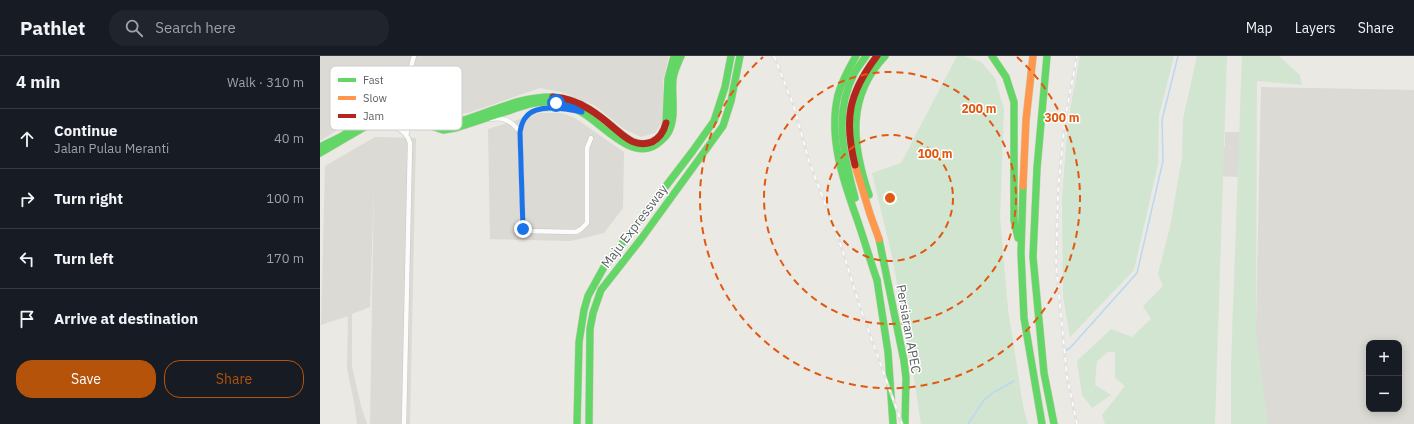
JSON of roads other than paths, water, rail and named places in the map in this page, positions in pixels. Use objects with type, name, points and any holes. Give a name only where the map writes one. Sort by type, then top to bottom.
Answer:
[{"type":"main road","points":[[462,120],[532,98],[564,98],[590,110],[628,140],[634,143],[651,142],[660,137],[667,122],[668,80],[674,56]]},
{"type":"main road","points":[[462,126],[533,104],[556,103],[573,107],[582,112],[625,144],[632,147],[652,147],[663,141],[668,134],[672,123],[673,81],[681,56]]},
{"type":"main road","name":"Maju Expressway","points":[[577,424],[581,329],[588,296],[604,267],[714,121],[725,87],[731,56]]},
{"type":"main road","name":"Maju Expressway","points":[[589,424],[590,329],[597,299],[607,281],[641,239],[722,126],[727,117],[734,91],[740,56]]},
{"type":"main road","points":[[856,56],[845,77],[839,93],[835,116],[836,150],[845,184],[877,280]]},
{"type":"main road","points":[[866,56],[851,79],[846,94],[841,127],[842,148],[845,164],[863,222],[877,280]]},
{"type":"main road","points":[[876,56],[865,70],[856,88],[849,115],[848,136],[850,152],[873,226],[879,239]]},
{"type":"main road","points":[[879,239],[858,157],[855,136],[856,116],[865,84],[874,68],[885,56]]},
{"type":"main road","points":[[992,56],[1002,68],[1011,85],[1014,102],[1014,220],[1021,252]]},
{"type":"main road","points":[[1033,56],[1025,143],[1021,252],[1024,318],[1042,424]]},
{"type":"main road","points":[[1047,56],[1037,168],[1033,257],[1043,359],[1054,424]]},
{"type":"main road","points":[[1042,120],[1052,56]]},
{"type":"main road","points":[[320,146],[350,130]]},
{"type":"main road","points":[[320,153],[360,130]]},
{"type":"main road","name":"Persiaran APEC","points":[[879,239],[904,361],[906,378],[906,424]]},
{"type":"main road","name":"Persiaran APEC","points":[[877,280],[886,330],[894,424]]},
{"type":"street","points":[[411,66],[414,56]]},
{"type":"street","points":[[582,112],[556,108],[536,110],[525,118],[520,132],[523,229],[526,231],[576,232],[587,223],[586,148],[591,138]]},
{"type":"street","points":[[471,123],[503,118],[508,120],[520,132]]},
{"type":"street","points":[[398,130],[406,135],[410,143],[404,424]]},
{"type":"street","points":[[406,135],[408,130]]},
{"type":"waterway","points":[[1064,351],[1070,348],[1137,273],[1163,161],[1162,120],[1178,56]]},
{"type":"waterway","points":[[968,424],[984,400],[994,392],[1014,381]]},
{"type":"railway","points":[[774,56],[793,104],[809,161],[842,249],[860,307],[902,424]]},
{"type":"railway","points":[[1077,56],[1065,119],[1058,191],[1056,265],[1067,377],[1077,424]]}]
